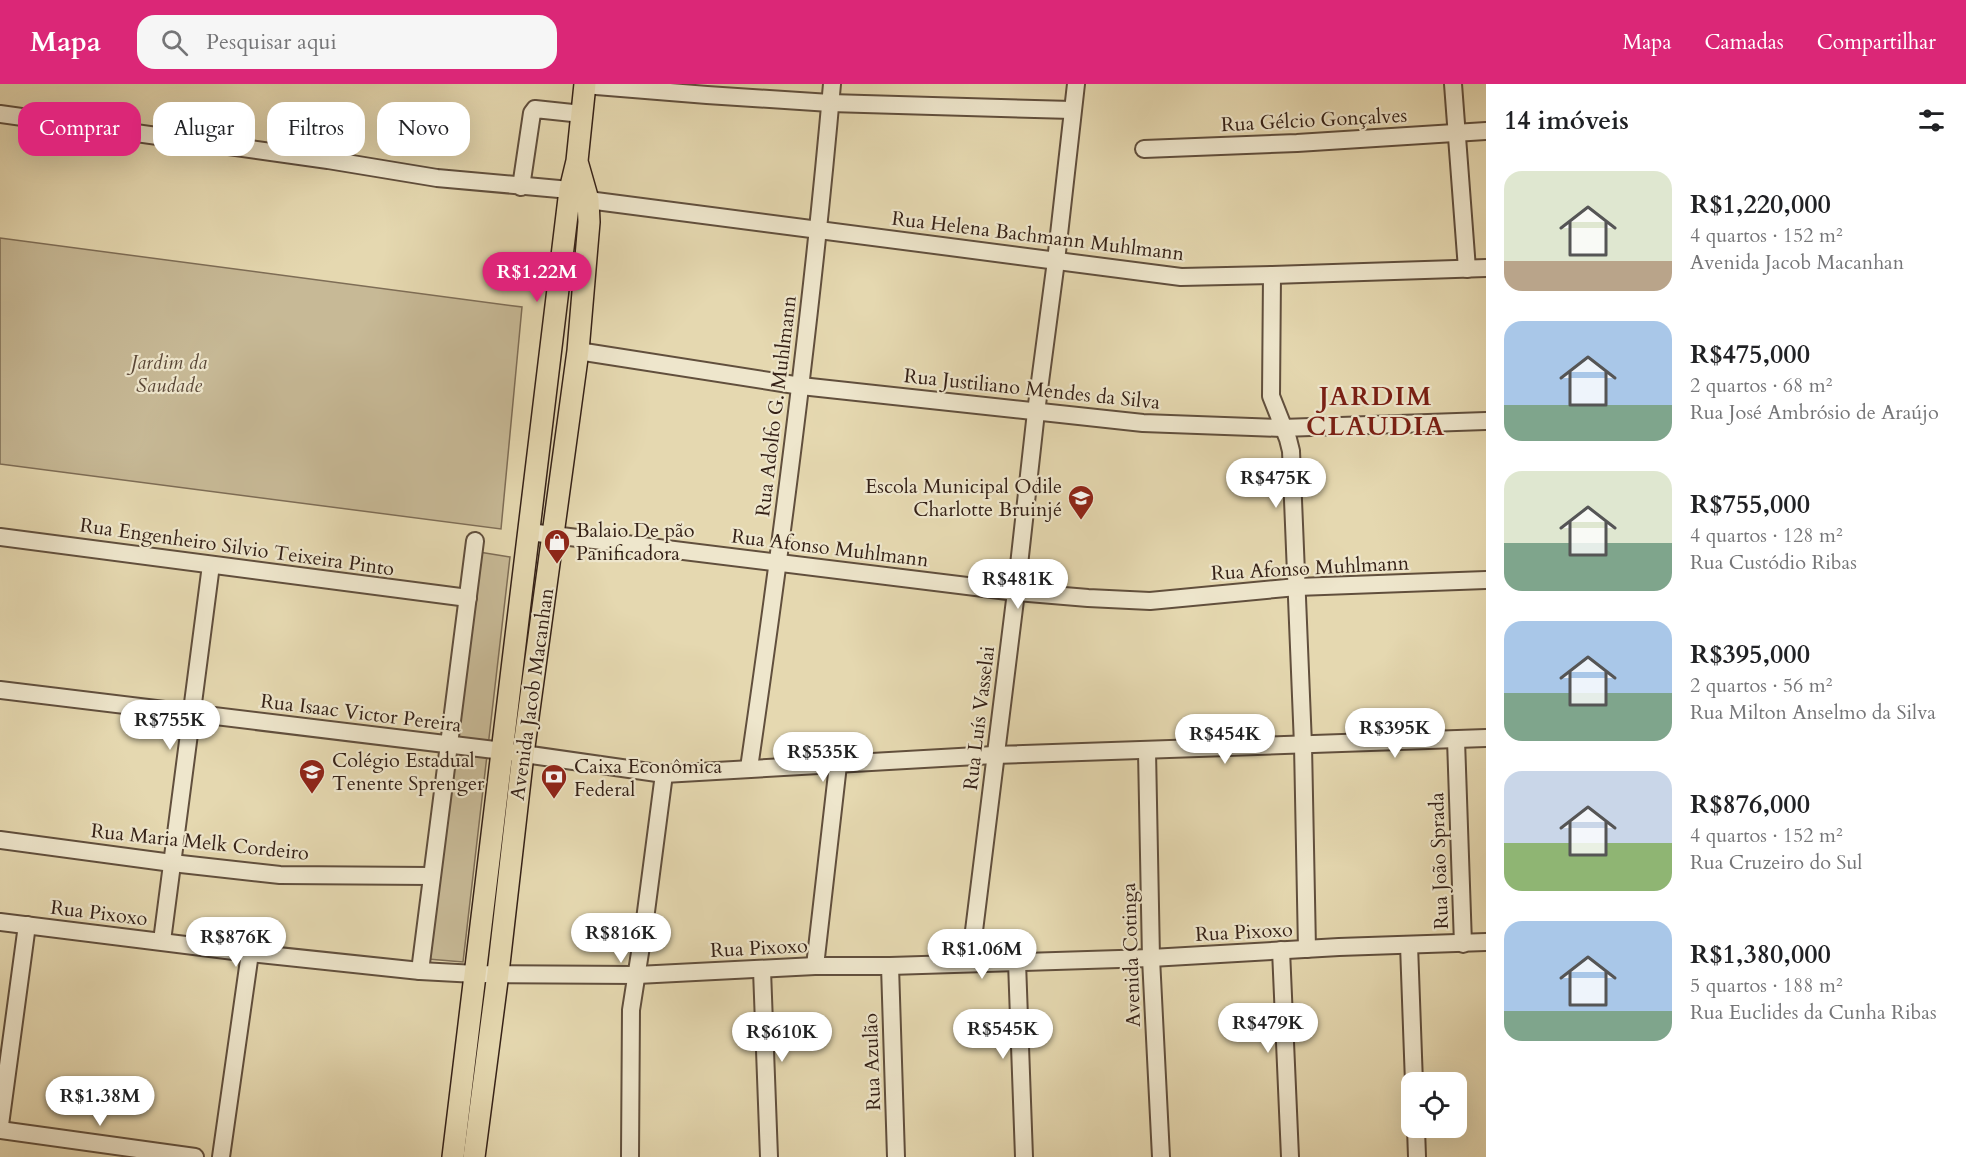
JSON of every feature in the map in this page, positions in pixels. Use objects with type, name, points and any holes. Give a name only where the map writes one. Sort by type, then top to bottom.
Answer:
[{"type":"main road","name":"Avenida Jacob Macanhan","points":[[474,1157],[498,973],[529,532],[567,218],[580,205],[577,161],[585,85]]},
{"type":"main road","name":"Avenida Jacob Macanhan","points":[[453,1157],[476,974],[553,534],[578,351],[588,236],[579,195]]},
{"type":"street","name":"Rua Adolfo G. Muhlmann","points":[[750,768],[801,386],[832,84]]},
{"type":"street","name":"Rua Luís Vasselai","points":[[970,963],[1076,84]]},
{"type":"street","points":[[1453,84],[1467,269]]},
{"type":"street","points":[[585,85],[707,90],[830,103],[1072,110]]},
{"type":"street","points":[[521,187],[532,113],[535,109],[582,114]]},
{"type":"street","name":"Rua Helena Bachmann Muhlmann","points":[[0,114],[304,156],[437,178],[521,187],[818,230],[1181,277],[1486,268]]},
{"type":"street","name":"Rua Gélcio Gonçalves","points":[[1144,149],[1298,143],[1486,131]]},
{"type":"street","points":[[1272,275],[1271,396],[1291,451],[1303,745],[1307,949]]},
{"type":"street","name":"Rua Justiliano Mendes da Silva","points":[[578,351],[801,386],[1143,423],[1282,428],[1486,421]]},
{"type":"street","name":"Rua Afonso Muhlmann","points":[[529,532],[1016,592],[1088,598],[1150,601],[1297,587],[1486,580]]},
{"type":"street","name":"Rua Engenheiro Silvio Teixeira Pinto","points":[[0,537],[468,598]]},
{"type":"street","points":[[420,971],[475,541]]},
{"type":"street","points":[[162,941],[211,565]]},
{"type":"street","name":"Rua Isaac Victor Pereira","points":[[0,690],[448,744],[664,774],[994,755],[1486,738]]},
{"type":"street","name":"Rua João Sprada","points":[[1456,740],[1463,944]]},
{"type":"street","name":"Avenida Cotinga","points":[[1147,751],[1151,958],[1161,1157]]},
{"type":"street","points":[[815,966],[838,765]]},
{"type":"street","points":[[630,1157],[631,1010],[664,774]]},
{"type":"street","name":"Rua Maria Melk Cordeiro","points":[[0,840],[280,875],[431,876]]},
{"type":"street","name":"Rua Pixoxo","points":[[0,922],[250,953],[420,971],[476,974],[637,975],[815,966],[1151,958],[1486,942]]},
{"type":"street","points":[[0,1125],[27,926]]},
{"type":"street","points":[[1409,945],[1414,1072]]},
{"type":"street","points":[[1281,950],[1290,1157]]},
{"type":"street","points":[[221,1157],[250,953]]},
{"type":"street","points":[[1017,962],[1024,1157]]},
{"type":"street","name":"Rua Azulão","points":[[890,966],[896,1157]]},
{"type":"street","points":[[762,970],[769,1157]]},
{"type":"street","points":[[0,1130],[195,1157]]},
{"type":"street","points":[[1417,1138],[1418,1157]]},
{"type":"green space","name":"Jardim da Saudade","points":[[0,238],[522,307],[501,529],[0,464]]},
{"type":"green space","points":[[479,552],[510,557],[463,962],[428,959]]},
{"type":"place","name":"Escola Municipal Odile Charlotte Bruinjé","points":[[1081,521]]},
{"type":"place","name":"Balaio De pão Panificadora","points":[[557,565]]},
{"type":"place","name":"Colégio Estadual Tenente Sprenger","points":[[312,795]]},
{"type":"place","name":"Caixa Econômica Federal","points":[[554,800]]},
{"type":"district","name":"JARDIM CLAUDIA","points":[[1376,411]]}]
